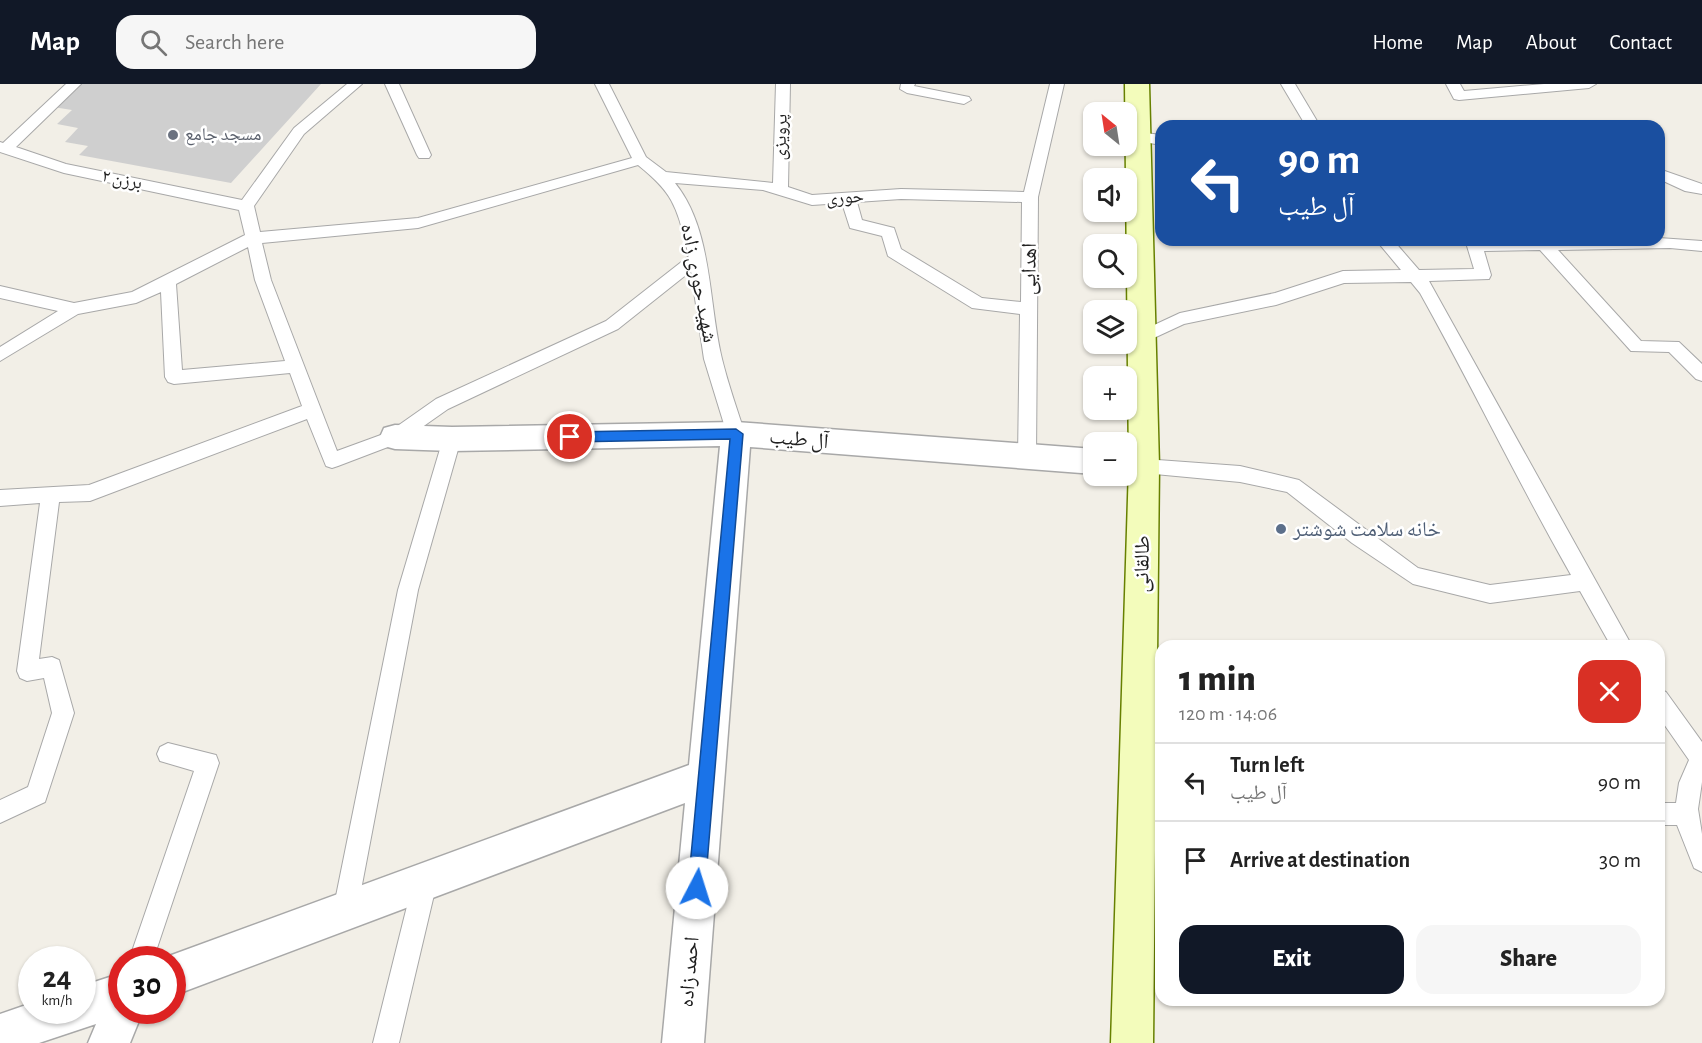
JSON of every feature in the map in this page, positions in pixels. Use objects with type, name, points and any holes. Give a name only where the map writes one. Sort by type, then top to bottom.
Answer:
[{"type":"main road","name":"طالقانی","points":[[1137,84],[1150,139],[1137,434]]},
{"type":"main road","name":"طالقانی","points":[[1132,1043],[1135,486]]},
{"type":"street","name":"آل طیب","points":[[395,437],[452,439],[736,434],[1083,461]]},
{"type":"street","name":"احمد زاده","points":[[683,1043],[736,434]]},
{"type":"street","points":[[186,970],[706,777]]},
{"type":"street","points":[[0,1035],[33,1024]]},
{"type":"street","points":[[110,1043],[117,1024]]},
{"type":"lane","points":[[3,148],[74,84]]},
{"type":"lane","points":[[355,84],[299,131],[246,206],[263,280],[332,461],[395,437],[442,404],[612,325],[697,258]]},
{"type":"lane","points":[[392,84],[424,154]]},
{"type":"lane","name":"شهید حوری زاده","points":[[602,84],[640,160],[662,177],[682,202],[697,258],[713,359],[736,434]]},
{"type":"lane","name":"پرویزی","points":[[780,190],[783,84]]},
{"type":"lane","points":[[908,84],[907,88],[964,100]]},
{"type":"lane","name":"اهدایی","points":[[1027,457],[1030,197],[1057,84]]},
{"type":"lane","points":[[1288,84],[1309,120]]},
{"type":"lane","points":[[1453,84],[1459,96],[1589,84]]},
{"type":"lane","name":"برزن ۲","points":[[3,148],[64,168],[246,206]]},
{"type":"lane","points":[[0,355],[74,309],[136,297],[253,238],[418,223],[640,160]]},
{"type":"lane","points":[[1665,175],[1676,178],[1688,189],[1702,189]]},
{"type":"lane","name":"حوری","points":[[662,177],[764,185],[813,200],[901,194],[1030,197]]},
{"type":"lane","points":[[848,198],[855,224],[889,232],[894,252],[969,299],[978,304],[1028,309]]},
{"type":"lane","points":[[1665,243],[1702,246]]},
{"type":"lane","points":[[1389,246],[1426,289],[1471,369],[1540,503],[1618,640]]},
{"type":"lane","points":[[1143,337],[1180,319],[1276,299],[1343,277],[1483,275],[1475,246]]},
{"type":"lane","points":[[1545,246],[1637,347],[1673,346],[1702,374]]},
{"type":"lane","points":[[168,281],[174,377],[297,366]]},
{"type":"lane","points":[[0,292],[74,309]]},
{"type":"lane","points":[[0,498],[90,493],[313,409]]},
{"type":"lane","points":[[345,911],[408,590],[452,439]]},
{"type":"lane","points":[[1137,466],[1240,474],[1292,485],[1413,575],[1490,594],[1584,582]]},
{"type":"lane","points":[[0,812],[37,794],[63,713],[52,667],[27,671],[51,495]]},
{"type":"lane","points":[[1665,707],[1702,758],[1688,783],[1686,814],[1702,860]]},
{"type":"lane","points":[[146,946],[208,763],[168,754]]},
{"type":"lane","points":[[1665,814],[1686,814]]},
{"type":"lane","points":[[386,1043],[425,882]]},
{"type":"shaded area","name":"مسجد جامع","points":[[79,84],[321,84],[231,183],[79,155],[88,146],[65,142],[78,128],[57,124],[72,110],[53,107]]},
{"type":"place","name":"مسجد جامع","points":[[173,135]]},
{"type":"place","name":"خانه سلامت شوشتر","points":[[1281,529]]},
{"type":"route","points":[[570,437],[736,434],[697,888]]}]
